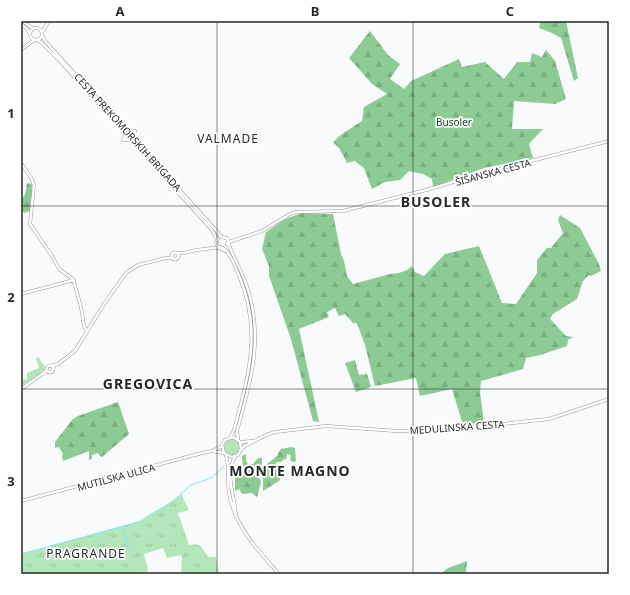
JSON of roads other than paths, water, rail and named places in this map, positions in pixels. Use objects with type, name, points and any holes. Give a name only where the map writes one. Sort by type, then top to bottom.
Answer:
[{"type":"main road","points":[[22,21],[36,29]]},
{"type":"main road","points":[[25,46],[30,35],[36,29],[48,22]]},
{"type":"main road","points":[[21,50],[25,46],[41,38],[48,22]]},
{"type":"main road","points":[[21,24],[27,29],[30,35]]},
{"type":"main road","name":"CESTA PREKOMORSKIH BRIGADA","points":[[36,29],[42,34],[46,42],[126,129],[135,142]]},
{"type":"main road","name":"CESTA PREKOMORSKIH BRIGADA","points":[[30,35],[44,45],[122,130],[135,142],[214,230],[222,236]]},
{"type":"main road","points":[[122,130],[125,137],[123,140],[135,142],[135,131],[131,132],[126,129]]},
{"type":"main road","name":"ŠIŠANSKA CESTA","points":[[221,248],[240,238],[262,231],[296,212],[343,211],[609,141]]},
{"type":"main road","points":[[21,162],[32,178],[34,185],[30,224],[60,271],[74,280],[87,331]]},
{"type":"main road","name":"CESTA PREKOMORSKIH BRIGADA","points":[[214,230],[221,248]]},
{"type":"main road","points":[[207,248],[222,236],[228,238],[231,255],[241,279],[249,306],[252,335],[247,381],[234,430],[230,438],[225,440],[222,445],[228,463],[229,492],[237,519],[246,536],[279,574]]},
{"type":"main road","name":"ŠIŠANSKA CESTA","points":[[228,238],[240,238]]},
{"type":"main road","points":[[166,258],[174,252],[184,253],[207,248],[221,248],[226,250],[231,255],[244,277],[252,305],[255,335],[253,364],[250,383],[237,431],[241,449],[235,456],[231,466],[231,481],[237,519]]},
{"type":"main road","points":[[177,253],[178,257]]},
{"type":"main road","points":[[41,375],[52,372],[58,364],[75,351],[118,284],[130,269],[138,265],[166,258],[176,259],[184,253]]},
{"type":"main road","points":[[172,254],[173,258]]},
{"type":"main road","points":[[21,294],[74,280]]},
{"type":"main road","points":[[84,323],[92,323]]},
{"type":"main road","points":[[21,389],[47,370],[48,366],[58,364]]},
{"type":"main road","points":[[52,366],[53,370]]},
{"type":"main road","name":"MEDULINSKA CESTA","points":[[241,449],[272,432],[317,426],[422,432],[532,421],[557,417],[609,399]]},
{"type":"main road","points":[[230,438],[239,441],[256,441]]},
{"type":"main road","name":"MUTILSKA ULICA","points":[[21,501],[212,452],[222,445]]},
{"type":"main road","name":"MUTILSKA ULICA","points":[[212,452],[225,454]]},
{"type":"main road","points":[[225,454],[235,456]]},
{"type":"waterway","points":[[21,554],[139,522],[172,502],[191,485],[211,478],[224,466]]},
{"type":"waterway","points":[[122,527],[129,548]]},
{"type":"district","name":"VALMADE","points":[[228,138]]},
{"type":"district","name":"BUSOLER","points":[[436,201]]},
{"type":"district","name":"GREGOVICA","points":[[148,383]]},
{"type":"district","name":"MONTE MAGNO","points":[[290,470]]},
{"type":"district","name":"PRAGRANDE","points":[[86,553]]},
{"type":"park label","name":"Busoler","points":[[454,122]]}]
